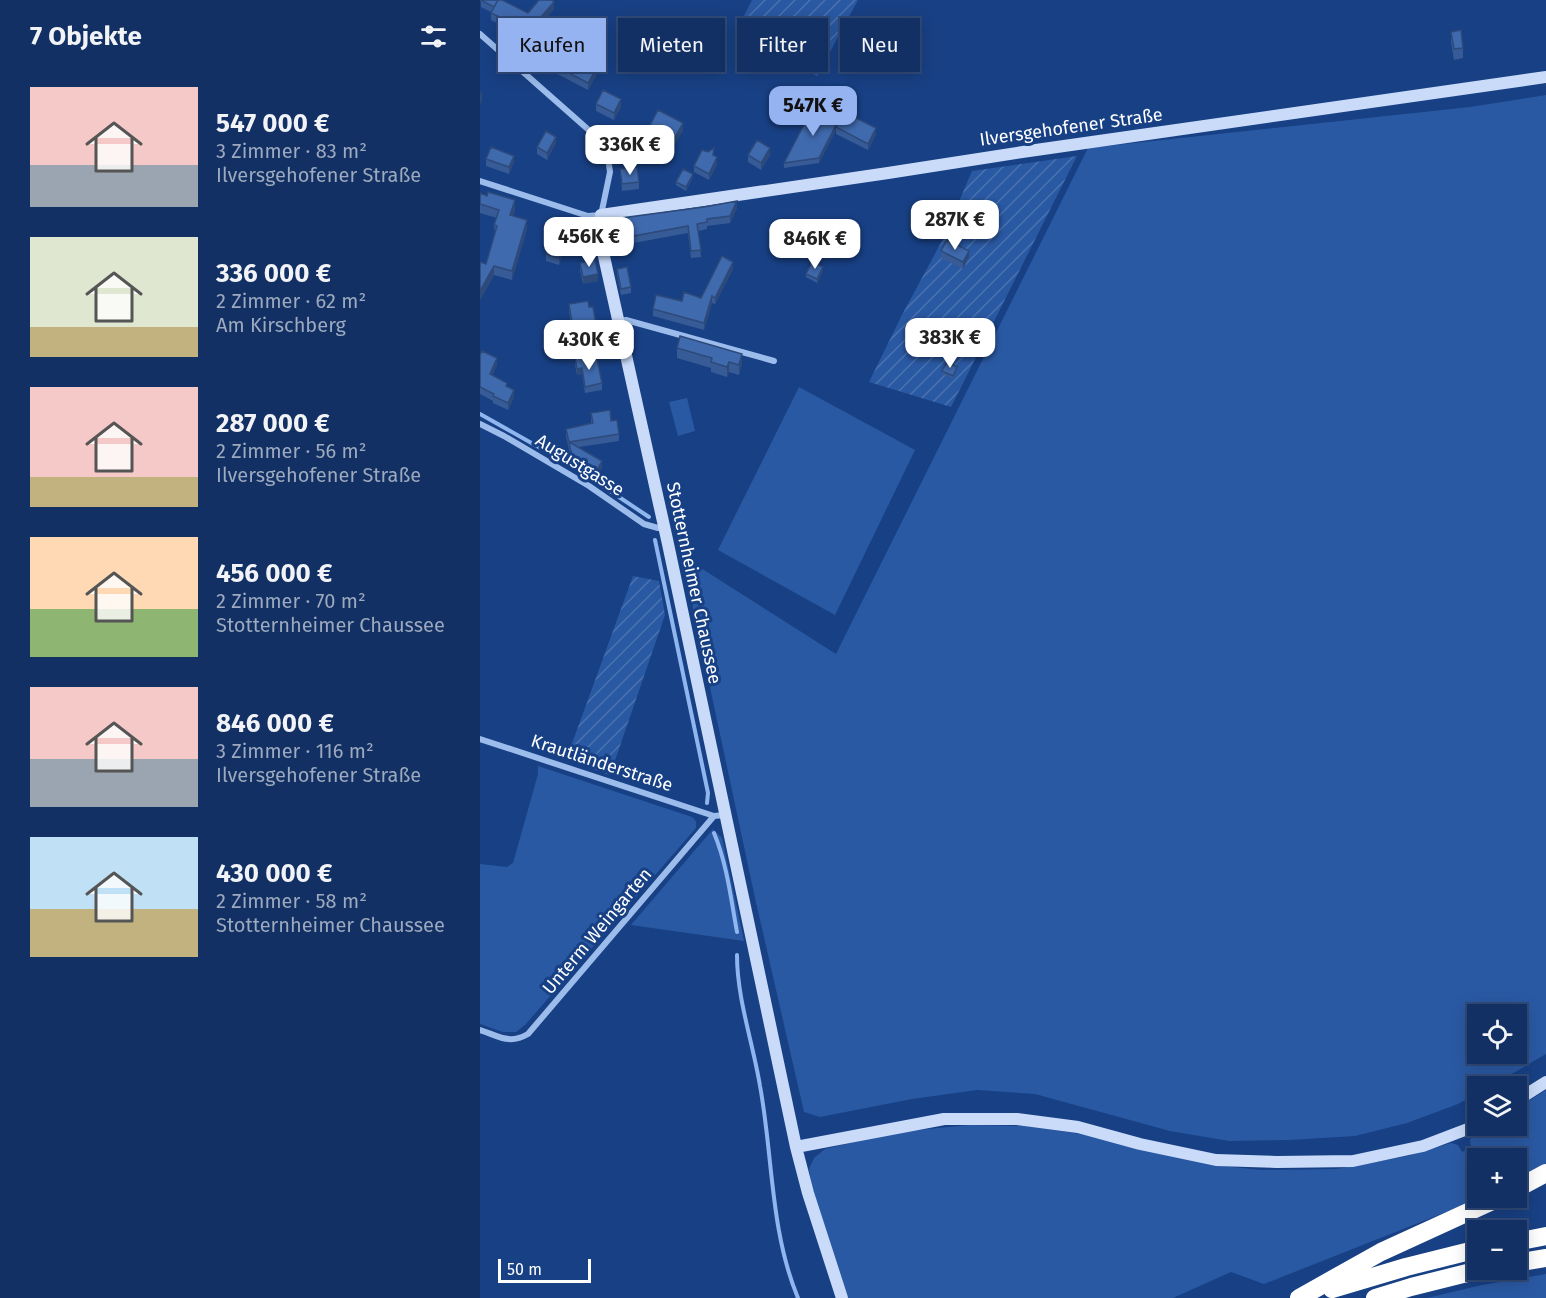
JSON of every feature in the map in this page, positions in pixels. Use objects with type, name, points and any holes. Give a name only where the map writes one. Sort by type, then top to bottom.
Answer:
[{"type":"highway","points":[[1527,1183],[1546,1173]]},
{"type":"highway","points":[[1299,1298],[1381,1252],[1477,1208]]},
{"type":"highway","points":[[1527,1240],[1546,1236]]},
{"type":"highway","points":[[1306,1298],[1406,1267],[1467,1252]]},
{"type":"highway","points":[[1527,1261],[1546,1258]]},
{"type":"highway","points":[[1375,1298],[1467,1273]]},
{"type":"street","points":[[480,34],[591,132],[607,152],[610,172],[601,215],[588,216],[480,182]]},
{"type":"street","name":"Ilversgehofener Straße","points":[[601,215],[1546,77]]},
{"type":"street","name":"Stotternheimer Chaussee","points":[[601,215],[599,234],[664,527],[720,815],[733,851],[796,1147],[842,1298]]},
{"type":"street","points":[[619,321],[626,320],[774,361]]},
{"type":"street","name":"Augustgasse","points":[[480,424],[589,486],[644,524],[658,528],[664,527]]},
{"type":"street","name":"Krautländerstraße","points":[[480,739],[720,815]]},
{"type":"street","name":"Unterm Weingarten","points":[[480,1030],[510,1040],[520,1039],[528,1034],[720,815]]},
{"type":"street","points":[[1527,1094],[1546,1082]]},
{"type":"street","points":[[796,1147],[944,1119],[1017,1119],[1078,1127],[1215,1160],[1353,1161],[1423,1146],[1467,1129]]},
{"type":"shaded area","points":[[752,0],[858,0],[848,18],[840,18],[840,33],[828,56],[828,18],[743,18]]},
{"type":"shaded area","points":[[1546,95],[1546,1054],[1508,1076],[1467,1076],[1467,1099],[1407,1123],[1355,1136],[1229,1141],[1170,1131],[1035,1094],[977,1090],[912,1099],[820,1117],[804,1112],[755,898],[682,556],[836,654],[1088,148],[1470,107]]},
{"type":"shaded area","points":[[1077,156],[951,407],[869,382],[943,239],[972,171]]},
{"type":"shaded area","points":[[799,387],[915,450],[835,615],[718,550]]},
{"type":"shaded area","points":[[687,398],[695,431],[678,436],[669,402]]},
{"type":"shaded area","points":[[633,576],[659,581],[665,615],[610,775],[566,760]]},
{"type":"shaded area","points":[[538,766],[692,817],[696,821],[696,828],[525,1025],[516,1032],[503,1032],[480,1024],[480,864],[507,867],[513,863],[538,774]]},
{"type":"shaded area","points":[[713,829],[722,838],[744,941],[631,925]]},
{"type":"shaded area","points":[[1546,1090],[1546,1166],[1527,1176],[1527,1148],[1471,1148],[1470,1140],[1473,1136],[1527,1136],[1527,1102]]},
{"type":"shaded area","points":[[970,1125],[1024,1126],[1082,1134],[1213,1165],[1261,1170],[1336,1169],[1408,1156],[1451,1143],[1458,1145],[1462,1152],[1467,1150],[1467,1204],[1264,1284],[1231,1272],[1173,1298],[848,1298],[825,1239],[809,1169],[814,1158],[825,1149],[897,1132]]},
{"type":"shaded area","points":[[1546,1274],[1546,1298],[1427,1298],[1482,1285],[1527,1280],[1527,1277]]},
{"type":"building","points":[[481,0],[498,0],[494,7]]},
{"type":"building","points":[[498,0],[528,13],[539,0],[554,2],[540,18],[502,18],[491,13]]},
{"type":"building","points":[[1461,30],[1463,48],[1454,49],[1451,32]]},
{"type":"building","points":[[567,72],[594,72],[588,83]]},
{"type":"building","points":[[603,90],[621,99],[614,113],[596,104]]},
{"type":"building","points":[[658,110],[683,123],[671,144],[647,131]]},
{"type":"building","points":[[811,111],[820,115],[823,111],[839,119],[819,158],[784,163]]},
{"type":"building","points":[[844,112],[876,128],[868,144],[836,127]]},
{"type":"building","points":[[546,131],[556,137],[547,153],[537,147]]},
{"type":"building","points":[[757,140],[770,148],[761,163],[748,155]]},
{"type":"building","points":[[491,147],[514,156],[509,167],[486,159]]},
{"type":"building","points":[[714,148],[713,155],[717,157],[709,174],[694,166],[702,150],[708,152]]},
{"type":"building","points":[[637,167],[639,182],[622,184],[620,169]]},
{"type":"building","points":[[683,169],[693,174],[686,187],[676,182]]},
{"type":"building","points":[[488,192],[515,200],[510,215],[527,220],[512,271],[494,266],[480,291],[480,262],[486,264],[497,226],[494,225],[499,210],[480,204],[480,193],[487,196]]},
{"type":"building","points":[[737,201],[730,216],[707,219],[707,222],[697,224],[701,250],[691,251],[688,226],[617,239],[614,219]]},
{"type":"building","points":[[552,234],[565,238],[559,258],[546,254]]},
{"type":"building","points":[[947,240],[969,251],[963,262],[941,251]]},
{"type":"building","points":[[722,256],[733,262],[715,298],[712,296],[704,323],[653,309],[656,295],[682,301],[684,292],[701,298]]},
{"type":"building","points":[[595,260],[598,274],[583,277],[580,263]]},
{"type":"building","points":[[812,262],[823,267],[817,279],[806,274]]},
{"type":"building","points":[[627,267],[631,287],[621,289],[617,269]]},
{"type":"building","points":[[588,301],[589,307],[593,307],[596,324],[573,328],[569,304]]},
{"type":"building","points":[[680,336],[742,354],[739,365],[729,362],[727,367],[711,362],[712,358],[677,348]]},
{"type":"building","points":[[965,340],[978,346],[973,356],[960,349]]},
{"type":"building","points":[[482,351],[497,358],[490,374],[507,383],[506,386],[514,390],[508,403],[480,387]]},
{"type":"building","points":[[587,356],[587,361],[597,359],[602,383],[585,387],[582,368],[577,369],[575,358]]},
{"type":"building","points":[[947,362],[957,367],[953,376],[942,371]]},
{"type":"building","points":[[610,410],[611,421],[617,420],[619,434],[569,442],[602,461],[597,470],[572,456],[566,429],[593,423],[591,413]]},
{"type":"waterway","points":[[480,414],[574,467],[649,517]]},
{"type":"waterway","points":[[655,540],[708,793],[707,803]]},
{"type":"waterway","points":[[714,833],[731,894],[737,932]]},
{"type":"waterway","points":[[737,955],[742,1004],[764,1112],[777,1220],[789,1273],[798,1298]]}]
